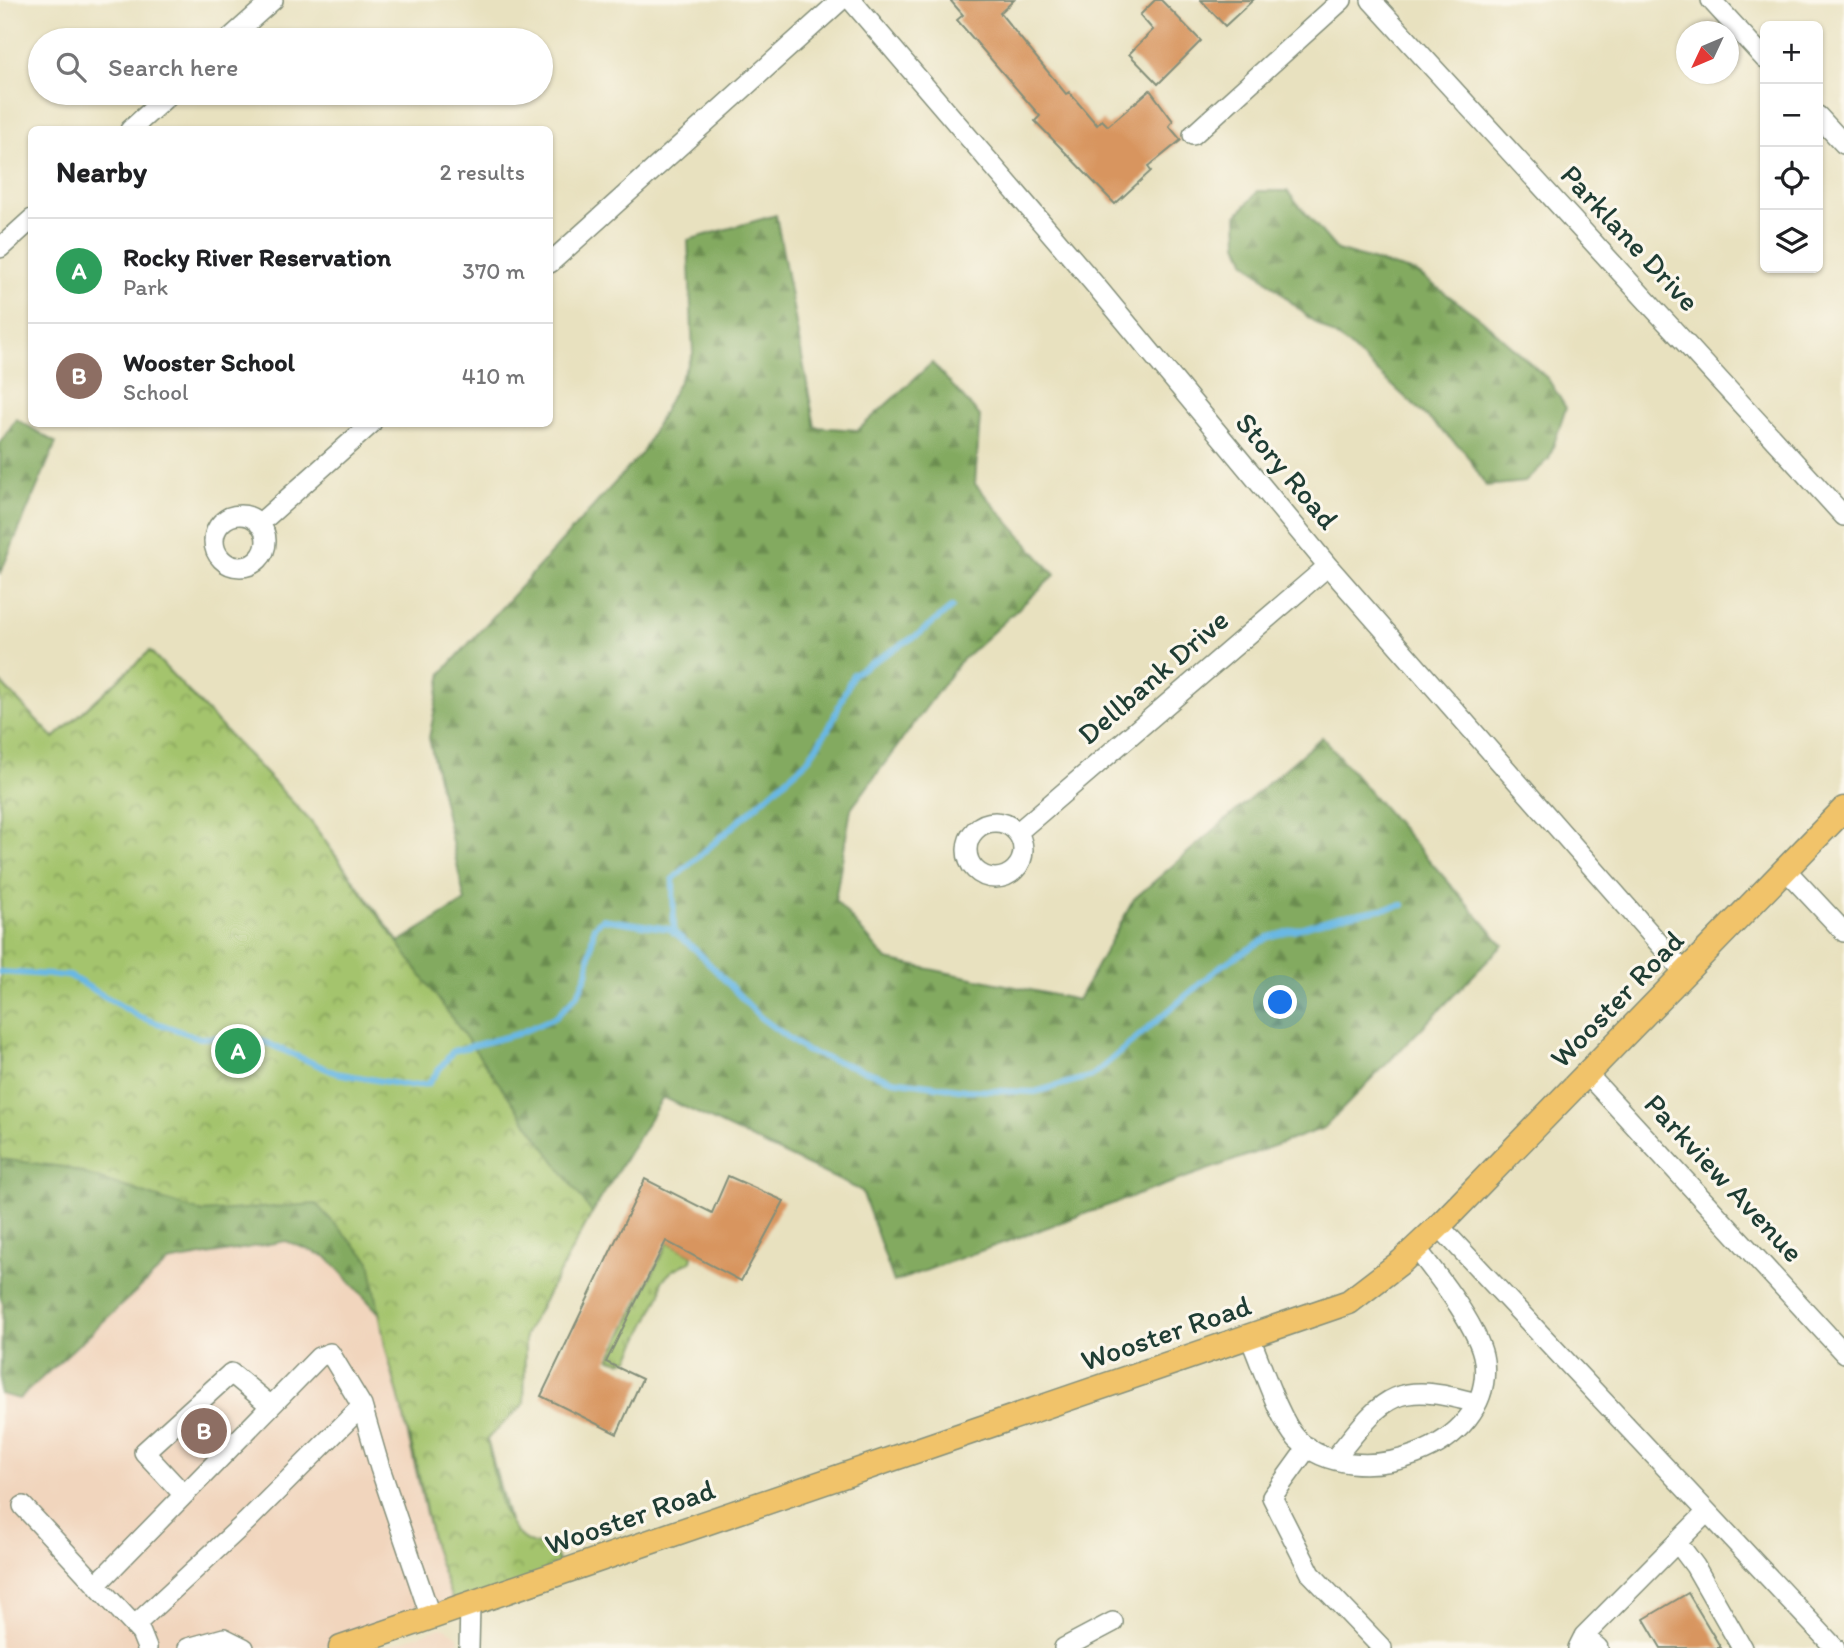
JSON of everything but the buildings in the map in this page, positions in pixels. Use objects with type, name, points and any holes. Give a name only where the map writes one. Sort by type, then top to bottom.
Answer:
[{"type":"main road","name":"Wooster Road","points":[[341,1648],[379,1642],[431,1618],[1349,1302],[1416,1248],[1588,1075],[1844,809]]},
{"type":"street","points":[[241,28],[272,0]]},
{"type":"street","points":[[553,260],[841,0]]},
{"type":"street","name":"Story Road","points":[[851,0],[1096,286],[1328,566],[1685,973]]},
{"type":"street","points":[[1193,135],[1342,0]]},
{"type":"street","name":"Parklane Drive","points":[[1371,0],[1844,516]]},
{"type":"street","points":[[1711,0],[1760,54]]},
{"type":"street","points":[[134,126],[158,105]]},
{"type":"street","points":[[1823,121],[1844,144]]},
{"type":"street","points":[[0,248],[28,223]]},
{"type":"street","points":[[260,524],[368,427]]},
{"type":"street","name":"Dellbank Drive","points":[[1018,832],[1328,566]]},
{"type":"street","points":[[1785,869],[1844,932]]},
{"type":"street","name":"Parkview Avenue","points":[[1588,1075],[1844,1353]]},
{"type":"street","points":[[1438,1226],[1835,1648]]},
{"type":"street","points":[[1250,1338],[1288,1426],[1308,1447],[1335,1458],[1363,1464],[1417,1455],[1447,1439],[1469,1420],[1476,1403],[1484,1360],[1454,1298],[1416,1248]]},
{"type":"street","points":[[96,1585],[319,1357],[330,1353],[362,1406],[431,1618]]},
{"type":"street","points":[[184,1495],[144,1452],[231,1373],[271,1406]]},
{"type":"street","points":[[1335,1458],[1373,1412],[1400,1394],[1420,1391],[1476,1403]]},
{"type":"street","points":[[134,1626],[362,1406]]},
{"type":"street","points":[[1308,1447],[1272,1497],[1311,1574],[1382,1648]]},
{"type":"street","points":[[23,1506],[141,1633],[147,1648]]},
{"type":"street","points":[[1587,1644],[1707,1512]]},
{"type":"street","points":[[1677,1542],[1695,1566],[1742,1648]]},
{"type":"street","points":[[469,1648],[470,1605]]},
{"type":"street","points":[[1064,1648],[1113,1622]]},
{"type":"street","points":[[188,1648],[223,1638],[244,1648]]},
{"type":"shaded area","points":[[286,1241],[328,1257],[380,1314],[434,1547],[454,1605],[320,1648],[0,1648],[0,1394],[19,1399],[168,1262]]},
{"type":"shaded area","points":[[446,1628],[458,1636],[460,1648],[382,1648]]},
{"type":"green space","points":[[1258,191],[1287,191],[1337,250],[1417,273],[1481,319],[1548,379],[1566,408],[1549,459],[1525,482],[1486,486],[1464,451],[1348,345],[1309,318],[1245,261],[1238,243],[1237,215]]},
{"type":"green space","points":[[776,215],[815,427],[858,430],[932,363],[980,416],[975,484],[1055,575],[959,663],[851,809],[835,900],[887,960],[1078,1000],[1134,899],[1322,737],[1503,945],[1324,1128],[894,1282],[862,1191],[663,1097],[592,1213],[525,1335],[524,1404],[487,1439],[511,1528],[526,1543],[542,1546],[434,1548],[380,1314],[327,1257],[286,1241],[168,1262],[19,1399],[0,1394],[3,1304],[0,1296],[0,682],[54,738],[150,651],[311,822],[399,942],[465,901],[429,738],[442,673],[642,453],[693,354],[688,240]]},
{"type":"green space","points":[[16,419],[56,443],[0,574],[0,443]]},
{"type":"green space","points":[[150,651],[311,822],[592,1213],[525,1335],[524,1404],[487,1439],[497,1491],[511,1525],[521,1537],[535,1544],[552,1545],[561,1569],[454,1605],[434,1548],[416,1462],[385,1346],[370,1261],[316,1204],[201,1212],[64,1167],[0,1159],[0,682],[54,738]]},
{"type":"green space","points":[[668,1242],[692,1255],[691,1261],[673,1270],[662,1281],[661,1294],[629,1359],[620,1362],[610,1359]]},
{"type":"waterway","points":[[674,933],[673,879],[807,761],[830,726],[853,674],[919,634],[952,607]]},
{"type":"waterway","points":[[0,972],[70,976],[140,1017],[200,1038],[253,1037],[336,1073],[410,1086],[428,1084],[453,1051],[517,1034],[556,1017],[578,994],[587,974],[594,927],[602,919],[670,929],[696,950],[760,1017],[806,1051],[892,1080],[966,1090],[1035,1092],[1092,1076],[1222,965],[1269,937],[1338,917],[1403,905]]},
{"type":"place","name":"Rocky River Reservation","points":[[238,1051]]},
{"type":"place","name":"Wooster School","points":[[204,1431]]}]
